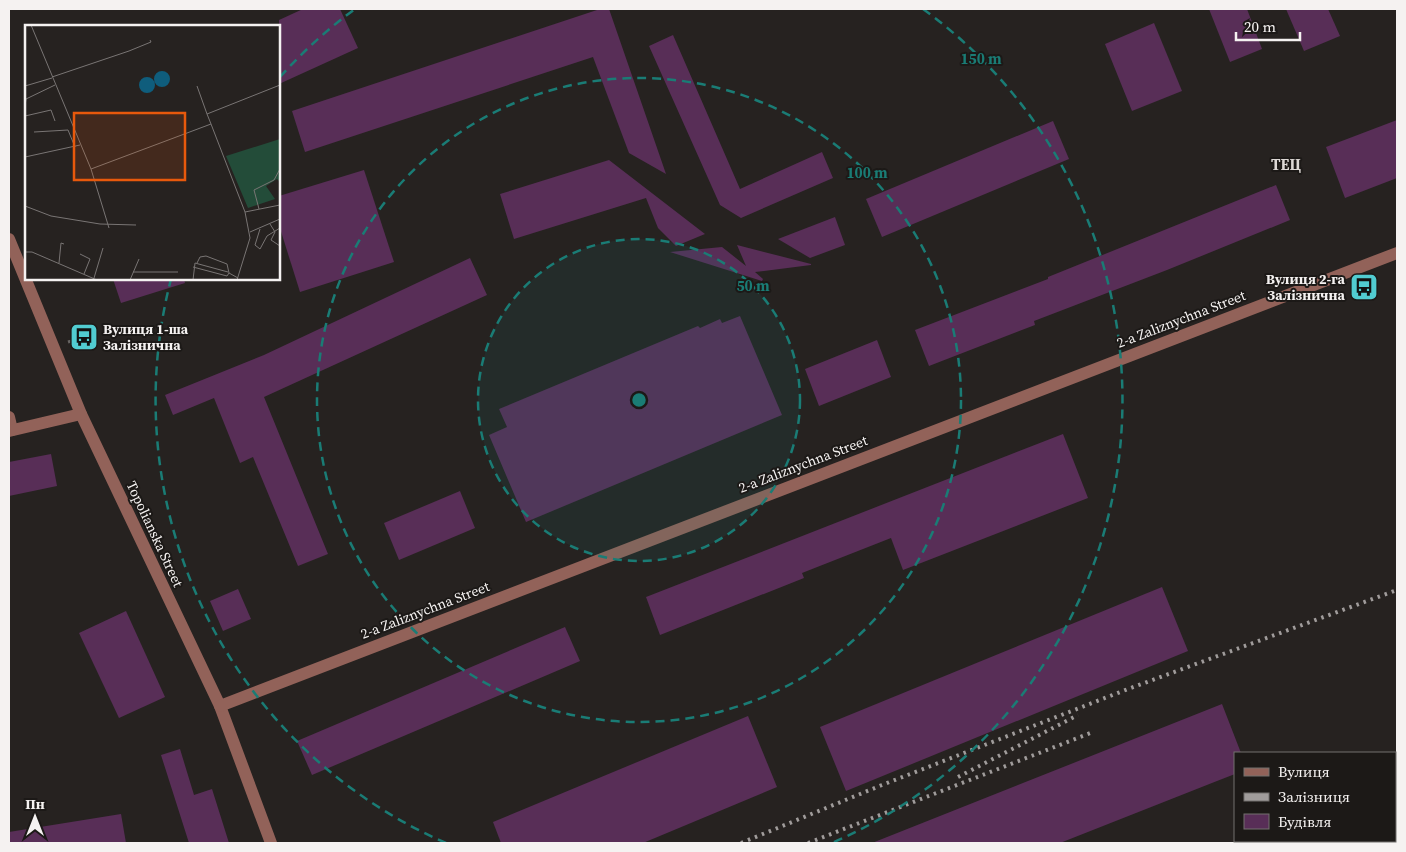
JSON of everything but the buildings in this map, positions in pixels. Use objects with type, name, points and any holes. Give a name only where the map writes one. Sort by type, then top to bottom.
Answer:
[{"type":"street","name":"Topolianska Street","points":[[9,239],[25,278]]},
{"type":"street","name":"2-a Zaliznychna Street","points":[[220,706],[1397,252]]},
{"type":"street","name":"Topolianska Street","points":[[26,280],[81,414],[220,706],[271,843]]},
{"type":"street","points":[[10,426],[81,414]]},
{"type":"railway","points":[[741,843],[882,785],[1128,689],[1397,590]]},
{"type":"railway","points":[[958,777],[1078,715]]},
{"type":"railway","points":[[808,843],[1093,732]]},
{"type":"place","name":"Вулиця 2-га Залізнична","points":[[1364,287]]},
{"type":"place","name":"Вулиця 1-ша Залізнична","points":[[84,337]]},
{"type":"district","name":"ТЕЦ","points":[[1286,164]]}]
